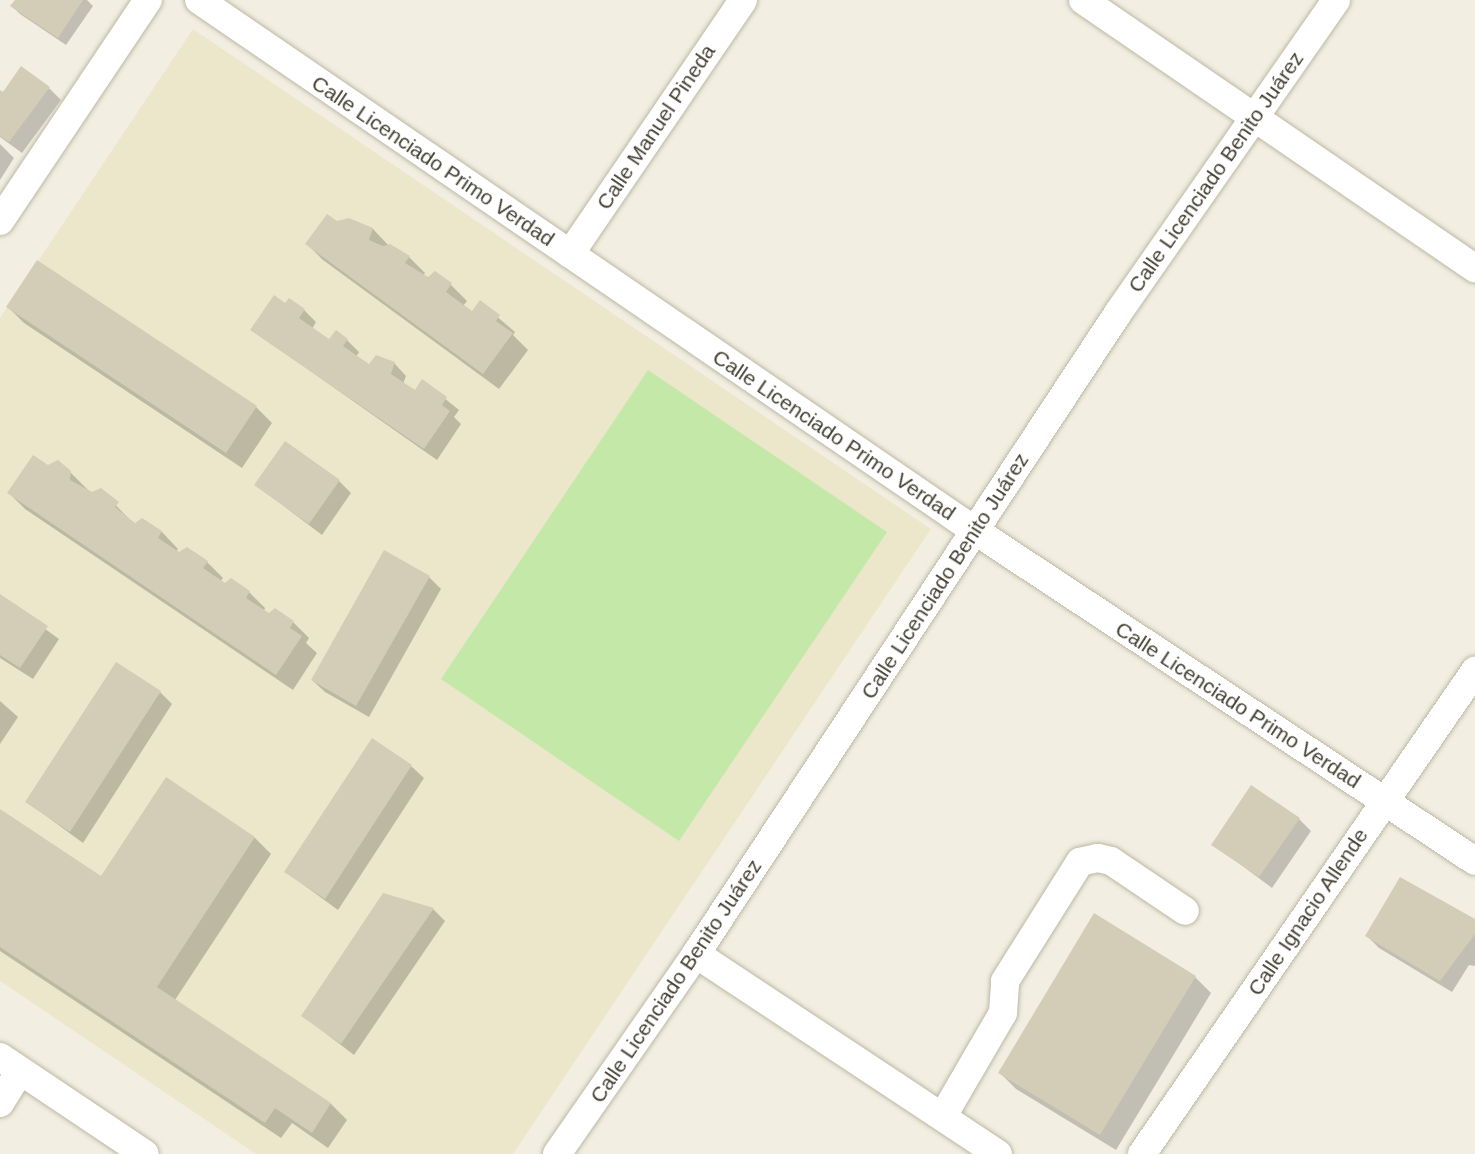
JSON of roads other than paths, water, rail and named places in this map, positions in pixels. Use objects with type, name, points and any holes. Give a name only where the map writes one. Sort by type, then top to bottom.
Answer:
[{"type":"street","points":[[0,221],[148,0]]},
{"type":"street","name":"Calle Licenciado Primo Verdad","points":[[199,0],[974,530],[1475,861]]},
{"type":"street","name":"Calle Manuel Pineda","points":[[570,254],[743,0]]},
{"type":"street","points":[[1083,0],[1252,119],[1475,268]]},
{"type":"street","name":"Calle Licenciado Benito Juárez","points":[[557,1154],[696,954],[1118,313],[1336,0]]},
{"type":"street","name":"Calle Ignacio Allende","points":[[1143,1154],[1475,671]]},
{"type":"street","points":[[943,1116],[1003,1013],[1005,981],[1080,862],[1098,858],[1111,861],[1185,911]]},
{"type":"street","points":[[696,954],[998,1154]]},
{"type":"street","points":[[0,1103],[10,1064],[145,1154]]}]
